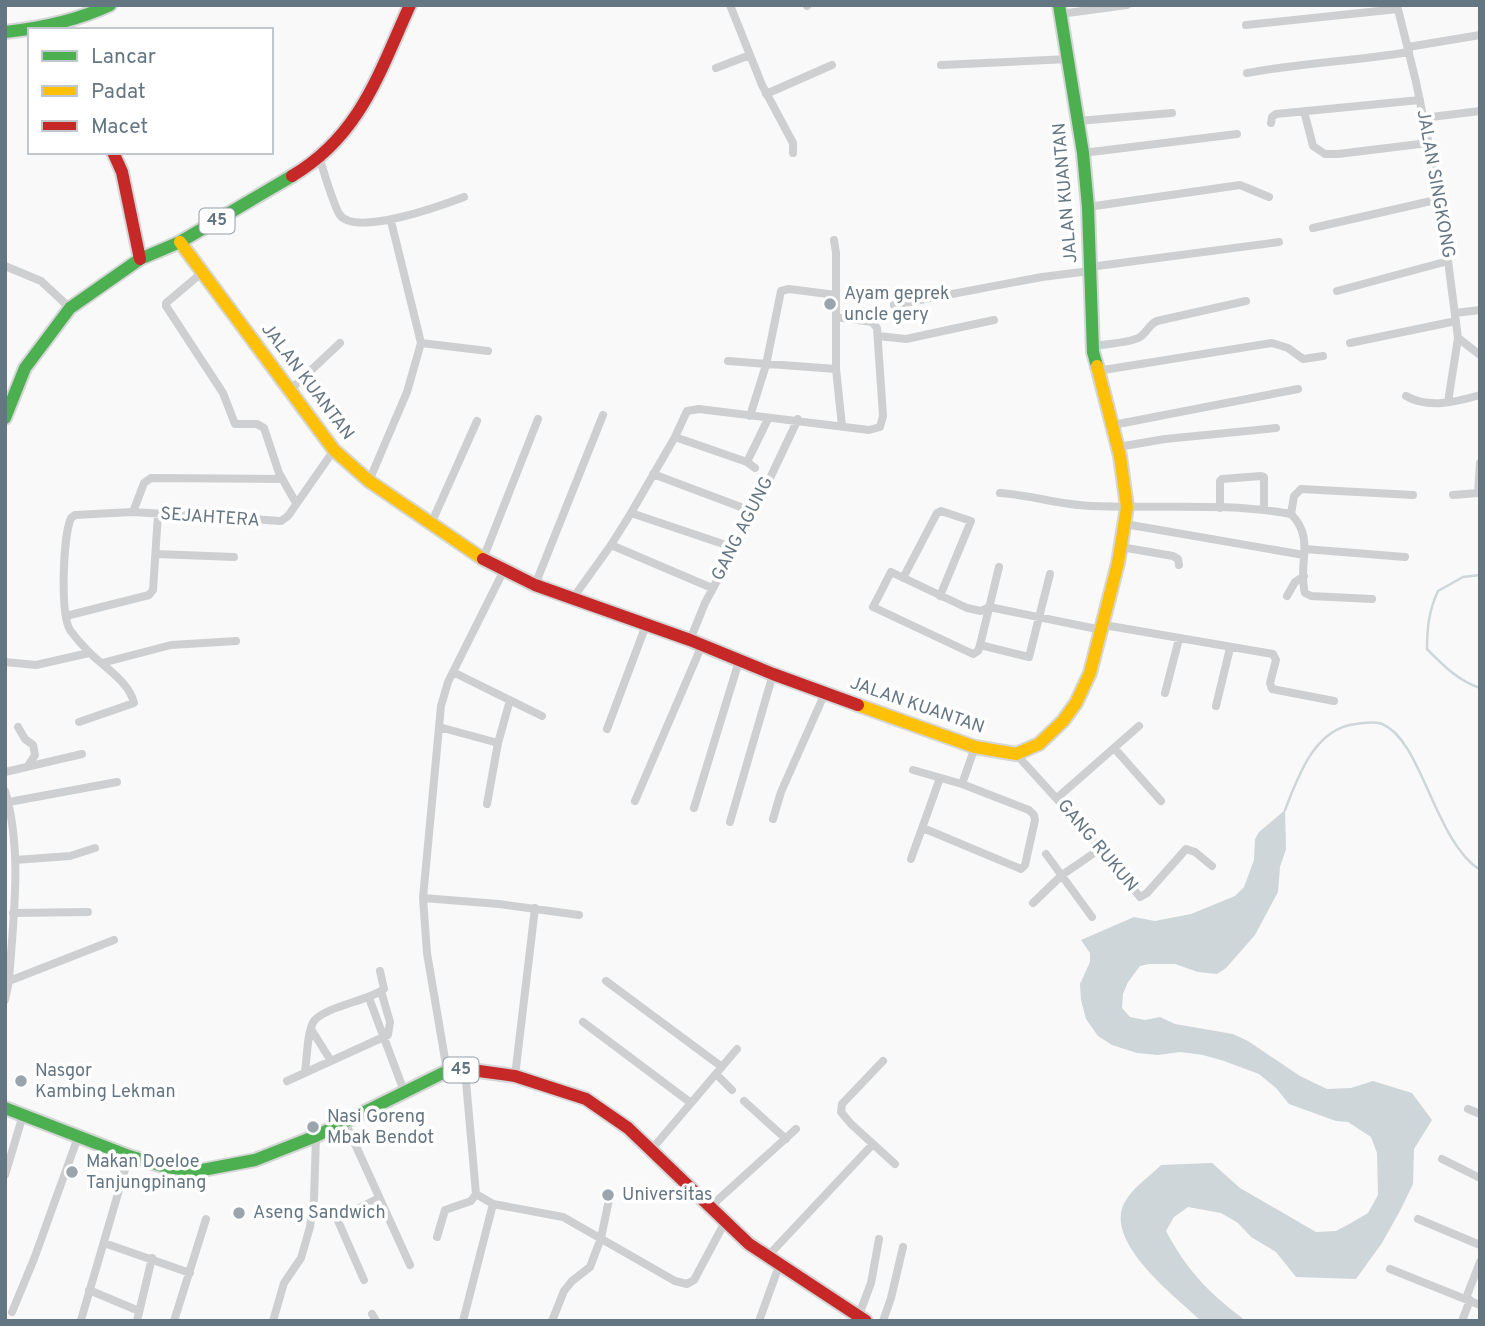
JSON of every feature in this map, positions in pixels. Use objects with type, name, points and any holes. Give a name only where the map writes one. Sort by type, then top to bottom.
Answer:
[{"type":"main road","points":[[52,28],[86,17],[110,5]]},
{"type":"main road","name":"45","points":[[5,418],[25,368],[70,308],[140,259],[180,242],[320,160],[353,122],[410,5]]},
{"type":"main road","name":"JALAN KUANTAN","points":[[180,242],[334,450],[369,481],[483,559],[535,584],[696,642],[773,674],[975,747],[1016,754],[1039,744],[1063,721],[1076,703],[1092,668],[1121,547],[1127,507],[1118,447],[1097,371],[1093,346],[1088,207],[1083,153],[1059,9]]},
{"type":"main road","points":[[5,32],[28,30]]},
{"type":"main road","points":[[114,154],[122,172],[140,259]]},
{"type":"main road","name":"45","points":[[5,1108],[130,1156],[166,1167],[197,1171],[255,1160],[316,1136],[447,1071],[491,1071],[515,1076],[586,1099],[628,1128],[725,1222],[767,1257],[862,1318]]},
{"type":"street","points":[[730,5],[766,94],[793,143],[793,153]]},
{"type":"street","points":[[1059,9],[1126,5]]},
{"type":"street","points":[[1246,25],[1397,7]]},
{"type":"street","name":"JALAN SINGKONG","points":[[1397,7],[1409,50],[1440,199],[1458,338],[1448,402]]},
{"type":"street","points":[[1247,73],[1342,62],[1480,35]]},
{"type":"street","points":[[716,68],[750,55]]},
{"type":"street","points":[[941,65],[1069,59]]},
{"type":"street","points":[[766,94],[832,65]]},
{"type":"street","points":[[1271,123],[1276,114],[1420,100]]},
{"type":"street","points":[[1304,111],[1313,146],[1325,154],[1338,155],[1428,143]]},
{"type":"street","points":[[1423,118],[1480,111]]},
{"type":"street","points":[[1078,121],[1172,113]]},
{"type":"street","points":[[1083,153],[1237,134]]},
{"type":"street","points":[[320,160],[342,218],[360,222],[391,221],[464,197]]},
{"type":"street","points":[[1088,207],[1240,186],[1269,197]]},
{"type":"street","points":[[1313,228],[1440,199]]},
{"type":"street","points":[[369,481],[407,392],[421,343],[391,221]]},
{"type":"street","points":[[834,240],[836,369],[842,426]]},
{"type":"street","points":[[894,306],[1042,276],[1279,242]]},
{"type":"street","points":[[1337,291],[1448,261]]},
{"type":"street","points":[[5,267],[41,281],[70,308]]},
{"type":"street","points":[[204,271],[166,303],[166,306],[223,393],[235,424],[257,424],[264,428],[282,479],[296,503]]},
{"type":"street","points":[[750,416],[766,365],[780,291],[789,289],[836,295]]},
{"type":"street","points":[[1093,346],[1139,338],[1150,324],[1157,321],[1246,301]]},
{"type":"street","points":[[1350,343],[1480,310]]},
{"type":"street","points":[[573,597],[611,545],[675,437],[685,415],[692,409],[768,419],[798,419],[874,430],[882,422],[877,328],[872,322],[836,317]]},
{"type":"street","points":[[878,336],[906,339],[993,320]]},
{"type":"street","points":[[1458,338],[1480,355]]},
{"type":"street","points":[[289,391],[340,343]]},
{"type":"street","points":[[421,343],[488,351]]},
{"type":"street","points":[[1097,371],[1272,343],[1288,348],[1303,359],[1323,356]]},
{"type":"street","points":[[728,361],[836,369]]},
{"type":"street","points":[[1112,425],[1298,389]]},
{"type":"street","points":[[1406,396],[1423,404],[1480,395]]},
{"type":"street","points":[[535,584],[603,415]]},
{"type":"street","points":[[483,559],[538,419]]},
{"type":"street","points":[[675,437],[751,465],[768,419]]},
{"type":"street","name":"GANG AGUNG","points":[[635,801],[696,642],[712,588],[754,512],[798,419]]},
{"type":"street","points":[[431,524],[477,421]]},
{"type":"street","points":[[1118,447],[1165,439],[1276,428]]},
{"type":"street","name":"SEJAHTERA","points":[[66,616],[64,572],[71,518],[75,515],[133,512],[273,522],[288,516],[334,450]]},
{"type":"street","points":[[1454,495],[1478,493],[1480,463]]},
{"type":"street","points":[[653,474],[754,512]]},
{"type":"street","points":[[1220,508],[1220,481],[1261,475],[1264,477],[1265,510]]},
{"type":"street","points":[[133,512],[144,483],[151,478],[282,479]]},
{"type":"street","points":[[1291,514],[1294,496],[1301,489],[1413,495]]},
{"type":"street","points":[[1000,494],[1027,495],[1087,506],[1220,508],[1291,514],[1302,529],[1305,552],[1303,590],[1307,595],[1372,599]]},
{"type":"street","points":[[904,578],[937,513],[942,511],[971,522],[940,596]]},
{"type":"street","points":[[631,513],[735,548]]},
{"type":"street","points":[[79,722],[134,703],[130,694],[102,663],[89,653],[70,629],[66,616],[149,595],[153,590],[158,514]]},
{"type":"street","points":[[1125,524],[1305,552],[1405,557]]},
{"type":"street","points":[[611,545],[712,588]]},
{"type":"street","points":[[1121,547],[1173,556],[1178,559],[1179,565]]},
{"type":"street","points":[[156,554],[234,557]]},
{"type":"street","points":[[999,567],[989,607],[980,645],[978,651],[973,654],[875,608],[874,605],[889,573],[977,611],[989,607],[1276,656],[1270,683],[1272,689],[1334,701]]},
{"type":"street","points":[[447,1071],[427,953],[423,898],[439,727],[443,694],[503,570]]},
{"type":"street","points":[[980,645],[1029,657],[1050,574]]},
{"type":"street","points":[[1287,596],[1295,582],[1304,576]]},
{"type":"street","points":[[607,729],[646,625]]},
{"type":"street","points":[[1166,693],[1179,639]]},
{"type":"street","points":[[102,663],[171,645],[236,641]]},
{"type":"street","points":[[1216,706],[1230,648]]},
{"type":"street","points":[[5,662],[36,665],[89,653]]},
{"type":"street","points":[[694,808],[739,661]]},
{"type":"street","points":[[453,671],[542,716]]},
{"type":"street","points":[[730,822],[773,674]]},
{"type":"street","points":[[773,819],[825,693]]},
{"type":"street","points":[[487,804],[498,743],[510,700]]},
{"type":"street","points":[[1056,798],[1139,726]]},
{"type":"street","points":[[18,727],[25,739],[33,745],[34,755],[28,765]]},
{"type":"street","points":[[439,727],[498,743]]},
{"type":"street","points":[[962,784],[975,747]]},
{"type":"street","points":[[1115,749],[1161,801]]},
{"type":"street","points":[[5,772],[82,754]]},
{"type":"street","name":"GANG RUKUN","points":[[1016,754],[1140,897],[1147,893],[1186,849],[1195,852],[1212,866]]},
{"type":"street","points":[[913,770],[962,784],[1033,813],[1035,820],[1024,867],[1017,869],[923,828]]},
{"type":"street","points":[[911,859],[940,778]]},
{"type":"street","points":[[9,802],[117,782]]},
{"type":"street","points":[[5,791],[9,802],[15,860],[9,981],[5,1000]]},
{"type":"street","points":[[15,860],[70,856],[95,848]]},
{"type":"street","points":[[1033,903],[1062,876],[1100,849]]},
{"type":"street","points":[[1046,854],[1093,917]]},
{"type":"street","points":[[423,898],[535,908],[579,915]]},
{"type":"street","points":[[515,1076],[535,908]]},
{"type":"street","points":[[13,913],[88,912]]},
{"type":"street","points":[[9,981],[114,940]]},
{"type":"street","points":[[287,1081],[388,1035],[390,1022],[380,971]]},
{"type":"street","points":[[606,981],[722,1067]]},
{"type":"street","points":[[305,1072],[314,1021],[382,992]]},
{"type":"street","points":[[369,998],[404,1091]]},
{"type":"street","points":[[583,1022],[691,1103]]},
{"type":"street","points":[[311,1029],[331,1061]]},
{"type":"street","points":[[652,1149],[737,1049]]},
{"type":"street","points":[[883,1061],[841,1106],[842,1115],[895,1164]]},
{"type":"street","points":[[437,1237],[445,1210],[471,1201],[476,1194],[465,1070]]},
{"type":"street","points":[[716,1074],[732,1090]]},
{"type":"street","points":[[744,1101],[786,1139]]},
{"type":"street","points":[[1468,1109],[1480,1114]]},
{"type":"street","points":[[5,1175],[23,1115]]},
{"type":"street","points":[[345,1122],[410,1265]]},
{"type":"street","points":[[710,1207],[796,1129]]},
{"type":"street","points":[[12,1312],[78,1136]]},
{"type":"street","points":[[273,1321],[284,1283],[300,1258],[310,1227],[314,1199],[316,1136]]},
{"type":"street","points":[[767,1257],[873,1144]]},
{"type":"street","points":[[81,1320],[130,1156]]},
{"type":"street","points":[[1442,1159],[1480,1178]]},
{"type":"street","points":[[476,1194],[493,1204],[554,1214],[675,1281],[687,1284],[694,1280],[725,1222]]},
{"type":"street","points":[[552,1321],[564,1291],[590,1267],[601,1238],[610,1195]]},
{"type":"street","points":[[364,1280],[338,1221],[379,1198]]},
{"type":"street","points":[[463,1321],[493,1204]]},
{"type":"street","points":[[174,1321],[206,1219]]},
{"type":"street","points":[[1418,1219],[1480,1245]]},
{"type":"street","points":[[862,1318],[879,1238]]},
{"type":"street","points":[[104,1243],[190,1273]]},
{"type":"street","points":[[883,1321],[903,1247]]},
{"type":"street","points":[[137,1321],[152,1258]]},
{"type":"street","points":[[1462,1321],[1480,1262]]},
{"type":"street","points":[[759,1321],[779,1266]]},
{"type":"street","points":[[1390,1269],[1480,1305]]},
{"type":"street","points":[[89,1290],[139,1311]]},
{"type":"shaded area","points":[[1285,810],[1286,849],[1280,867],[1278,892],[1255,935],[1226,968],[1217,974],[1198,972],[1175,964],[1140,966],[1128,982],[1123,994],[1122,1008],[1130,1017],[1145,1020],[1160,1017],[1175,1024],[1233,1034],[1300,1076],[1327,1089],[1351,1088],[1373,1081],[1412,1093],[1432,1120],[1414,1149],[1413,1184],[1382,1243],[1356,1279],[1296,1277],[1276,1252],[1251,1237],[1238,1223],[1221,1213],[1188,1207],[1174,1217],[1166,1231],[1191,1270],[1210,1291],[1246,1321],[1201,1321],[1144,1266],[1123,1232],[1121,1216],[1126,1200],[1138,1186],[1161,1165],[1212,1163],[1240,1188],[1316,1232],[1336,1231],[1368,1213],[1378,1195],[1377,1153],[1371,1137],[1348,1122],[1336,1121],[1289,1104],[1276,1088],[1259,1074],[1203,1055],[1180,1052],[1158,1055],[1137,1053],[1112,1045],[1098,1036],[1086,1019],[1081,1000],[1080,984],[1090,962],[1090,953],[1081,940],[1134,917],[1155,921],[1191,914],[1235,896],[1244,887],[1254,860],[1255,839],[1259,832]]},
{"type":"waterway","points":[[1480,575],[1463,577],[1438,591],[1432,605],[1427,634],[1427,649],[1458,677],[1480,688]]},
{"type":"waterway","points":[[1285,810],[1302,769],[1329,734],[1342,727],[1379,723],[1396,734],[1408,749],[1451,837],[1464,856],[1480,870]]},
{"type":"traffic: fast","points":[[32,28],[59,23],[110,5]]},
{"type":"traffic: fast","points":[[1059,5],[1083,153],[1088,207],[1093,352],[1097,366]]},
{"type":"traffic: fast","points":[[5,32],[28,29]]},
{"type":"traffic: fast","points":[[5,418],[25,368],[70,308],[140,259],[180,242],[292,176]]},
{"type":"traffic: fast","points":[[5,1108],[129,1156],[166,1167],[197,1171],[255,1160],[316,1136],[447,1071],[479,1071]]},
{"type":"traffic: slow","points":[[180,242],[334,450],[369,481],[483,559]]},
{"type":"traffic: slow","points":[[858,705],[975,747],[1016,754],[1039,744],[1063,721],[1076,703],[1090,673],[1118,563],[1127,507],[1120,456],[1097,366]]},
{"type":"traffic: jam","points":[[292,176],[335,142],[351,122],[377,78],[410,5]]},
{"type":"traffic: jam","points":[[114,154],[122,172],[140,259]]},
{"type":"traffic: jam","points":[[483,559],[535,585],[690,640],[858,705]]},
{"type":"traffic: jam","points":[[479,1071],[515,1076],[586,1099],[628,1128],[749,1244],[866,1321]]},
{"type":"place","name":"Ayam geprek uncle gery","points":[[830,304]]},
{"type":"place","name":"Nasgor Kambing Lekman","points":[[21,1081]]},
{"type":"place","name":"Nasi Goreng Mbak Bendot","points":[[313,1127]]},
{"type":"place","name":"Makan Doeloe Tanjungpinang","points":[[72,1172]]},
{"type":"place","name":"Universitas","points":[[608,1195]]},
{"type":"place","name":"Aseng Sandwich","points":[[239,1213]]}]
